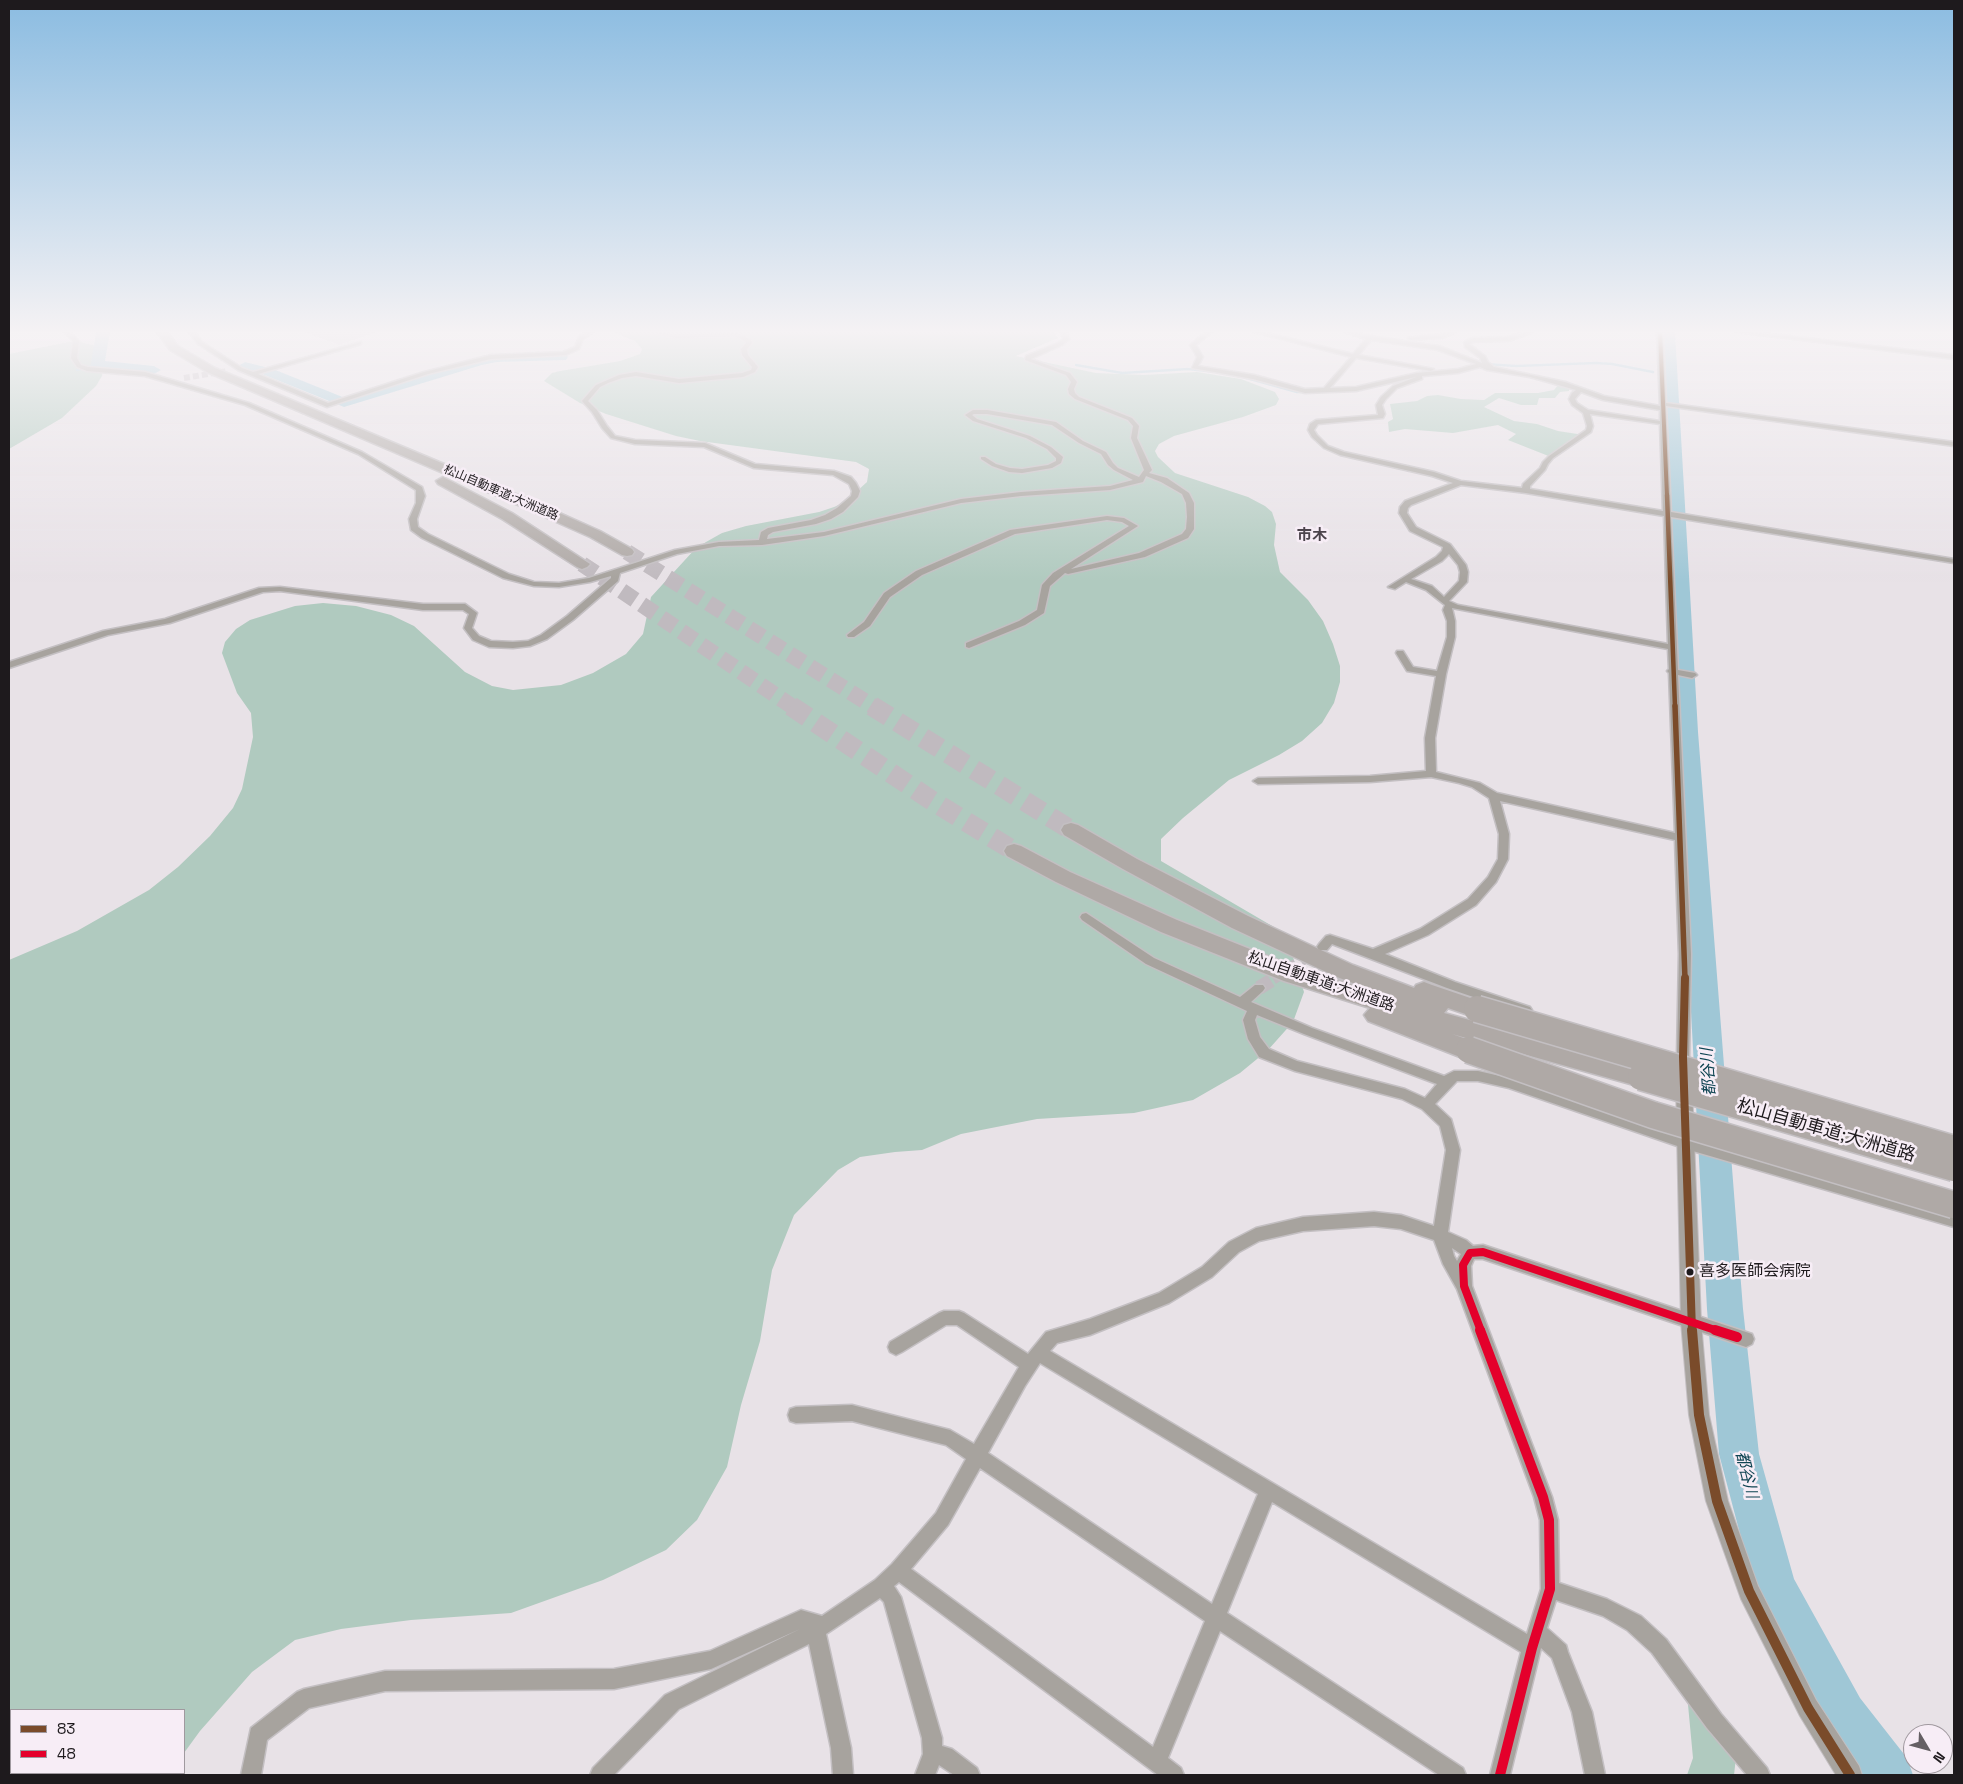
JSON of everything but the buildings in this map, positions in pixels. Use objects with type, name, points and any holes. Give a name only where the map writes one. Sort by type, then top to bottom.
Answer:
[{"type":"highway","name":"松山自動車道;大洲道路","points":[[298,415],[350,437],[453,486],[507,516],[582,564]]},
{"type":"highway","name":"松山自動車道;大洲道路","points":[[318,415],[532,506],[595,534],[627,552]]},
{"type":"highway","name":"松山自動車道;大洲道路","points":[[1071,830],[1186,895],[1277,940],[1473,1027],[1954,1168]]},
{"type":"highway","points":[[1014,851],[1071,881],[1211,944],[1275,977],[1954,1149]]},
{"type":"highway","points":[[1473,1027],[1653,1115],[1954,1205]]},
{"type":"street","points":[[276,415],[360,453],[419,489],[421,496],[413,519],[414,528],[425,536],[506,576],[534,584],[559,584],[590,580],[674,552],[719,544],[762,543],[824,534],[961,501],[1021,494],[1110,488],[1143,477],[1148,470],[1134,438],[1136,426],[1130,420],[1119,415]]},
{"type":"street","points":[[597,415],[613,437],[635,442],[705,445],[754,466],[834,473],[848,479],[852,484],[856,491],[854,497],[840,510],[828,517],[813,522],[771,530],[764,534],[762,543]]},
{"type":"street","points":[[968,415],[975,420],[1028,437],[1049,448],[1060,457],[1059,462],[1050,467],[1022,471],[1009,470],[994,465],[983,458]]},
{"type":"street","points":[[1002,415],[1054,422],[1081,442],[1104,453],[1110,464],[1116,469],[1143,477],[1164,480],[1185,493],[1190,503],[1190,529],[1185,536],[1142,555],[1056,575]]},
{"type":"street","points":[[1382,415],[1373,419],[1316,422],[1312,424],[1311,430],[1314,436],[1326,447],[1342,454],[1434,474],[1460,483],[1526,491],[1954,560]]},
{"type":"street","points":[[1526,491],[1526,486],[1543,469],[1545,463],[1551,457],[1590,431],[1587,415]]},
{"type":"street","points":[[1609,415],[1664,423]]},
{"type":"street","points":[[1664,415],[1666,456],[1673,516],[1672,647],[1675,672],[1684,954],[1683,1057],[1686,1143],[1699,1324],[1699,1415],[1717,1501],[1749,1591],[1808,1708],[1850,1775]]},
{"type":"street","points":[[1743,415],[1954,444]]},
{"type":"street","points":[[1431,774],[1430,738],[1441,674],[1451,637],[1451,621],[1447,604],[1463,582],[1464,572],[1462,565],[1447,546],[1413,529],[1403,513],[1404,507],[1426,495],[1460,483]]},
{"type":"street","points":[[851,635],[867,624],[887,594],[920,573],[1012,532],[1107,518],[1124,520],[1134,526],[1056,575],[1046,585],[1041,611],[1022,623],[969,645]]},
{"type":"street","points":[[1392,587],[1439,559],[1446,552],[1447,546]]},
{"type":"street","points":[[9,665],[106,633],[167,621],[262,590],[280,590],[423,606],[465,607],[473,613],[468,628],[476,638],[489,644],[513,645],[530,643],[544,637],[577,612],[615,579],[616,572]]},
{"type":"street","points":[[1404,579],[1429,588],[1447,604],[1672,647]]},
{"type":"street","points":[[1400,653],[1410,669],[1441,674]]},
{"type":"street","points":[[1675,672],[1692,675]]},
{"type":"street","points":[[1258,781],[1370,779],[1431,774],[1476,785],[1494,796],[1680,838]]},
{"type":"street","points":[[1373,954],[1424,932],[1447,919],[1472,902],[1492,879],[1503,859],[1504,834],[1494,796]]},
{"type":"street","points":[[1086,917],[1150,961],[1254,1009],[1446,1082]]},
{"type":"street","points":[[1323,947],[1330,939],[1451,985],[1540,1014]]},
{"type":"street","points":[[1241,1003],[1260,988]]},
{"type":"street","points":[[1254,1009],[1249,1020],[1254,1039],[1264,1053],[1295,1066],[1320,1070],[1404,1094],[1427,1105],[1446,1123],[1453,1150],[1440,1235],[1448,1259],[1464,1286],[1543,1497],[1549,1520],[1550,1589],[1534,1639],[1500,1775]]},
{"type":"street","points":[[1568,1023],[1954,1137]]},
{"type":"street","points":[[1427,1105],[1446,1082],[1454,1076],[1478,1076],[1510,1083],[1686,1143],[1954,1220]]},
{"type":"street","points":[[600,1775],[672,1702],[814,1627],[824,1626],[881,1586],[898,1570],[942,1519],[1019,1380],[1052,1338],[1090,1327],[1164,1298],[1207,1272],[1234,1247],[1256,1235],[1302,1224],[1374,1219],[1402,1222],[1440,1235],[1461,1245],[1470,1254]]},
{"type":"street","points":[[1464,1286],[1463,1265],[1470,1254],[1483,1252],[1746,1340]]},
{"type":"street","points":[[896,1347],[944,1318],[959,1318],[1559,1652],[1582,1712],[1595,1775]]},
{"type":"street","points":[[796,1415],[852,1413],[950,1438],[1216,1617],[1456,1775]]},
{"type":"street","points":[[1157,1761],[1268,1491]]},
{"type":"street","points":[[898,1570],[1174,1775]]},
{"type":"street","points":[[881,1586],[892,1597],[932,1738],[934,1754],[925,1775]]},
{"type":"street","points":[[1550,1589],[1607,1608],[1634,1623],[1659,1646],[1714,1721],[1760,1775]]},
{"type":"street","points":[[251,1775],[258,1735],[304,1698],[385,1681],[614,1679],[711,1660],[801,1619],[814,1627],[841,1748],[843,1775]]},
{"type":"street","points":[[934,1754],[945,1756],[970,1775]]},
{"type":"green space","points":[[9,415],[65,415],[62,418],[9,449]]},
{"type":"green space","points":[[610,415],[1248,415],[1174,436],[1159,444],[1155,451],[1158,457],[1175,473],[1248,497],[1272,512],[1276,524],[1274,545],[1280,572],[1308,600],[1323,621],[1340,666],[1340,682],[1334,703],[1322,723],[1302,741],[1279,755],[1229,780],[1183,818],[1161,839],[1161,861],[1279,930],[1292,954],[1304,992],[1293,1022],[1268,1050],[1240,1073],[1193,1100],[1134,1113],[1037,1119],[961,1134],[922,1150],[860,1157],[838,1170],[794,1215],[772,1270],[760,1341],[741,1405],[727,1467],[697,1520],[666,1550],[603,1580],[511,1613],[411,1620],[341,1629],[295,1640],[252,1672],[200,1731],[185,1752],[185,1709],[10,1709],[10,1774],[168,1774],[9,1775],[9,960],[77,931],[149,890],[178,867],[210,836],[233,808],[242,789],[253,737],[251,713],[237,693],[222,653],[225,642],[236,629],[250,620],[295,606],[323,603],[356,606],[391,615],[414,626],[465,672],[492,686],[513,690],[561,685],[593,673],[626,654],[643,634],[651,597],[695,549],[722,533],[834,507],[845,502],[867,482],[869,469],[856,462],[700,441],[676,436]]},
{"type":"green space","points":[[1392,415],[1502,415],[1514,421],[1537,424],[1558,431],[1584,435],[1551,457],[1508,440],[1516,434],[1498,425],[1453,433],[1405,429],[1389,432],[1388,422],[1393,419]]},
{"type":"green space","points":[[1687,1694],[1736,1757],[1734,1775],[1687,1775],[1693,1758]]},
{"type":"waterway","name":"都谷川","points":[[1672,415],[1687,732],[1725,1309],[1739,1454],[1775,1587],[1844,1714],[1890,1775]]},
{"type":"tunnel","points":[[627,552],[874,707]]},
{"type":"tunnel","points":[[582,564],[793,707]]},
{"type":"tunnel","points":[[791,706],[931,800],[1014,851]]},
{"type":"tunnel","points":[[872,706],[1071,830]]},
{"type":"tunnel","points":[[1273,979],[1315,952]]},
{"type":"tunnel","points":[[1259,988],[1275,978]]},
{"type":"transit line","name":"83","points":[[1663,415],[1685,954],[1683,1057],[1691,1322],[1699,1415],[1717,1501],[1749,1591],[1808,1708],[1850,1775]]},
{"type":"transit line","name":"48","points":[[1500,1775],[1532,1648],[1550,1589],[1549,1520],[1543,1497],[1464,1286],[1463,1265],[1470,1253],[1483,1252],[1737,1337]]},
{"type":"place","name":"喜多医師会病院","points":[[1690,1272]]},
{"type":"district","name":"市木","points":[[1312,536]]}]
